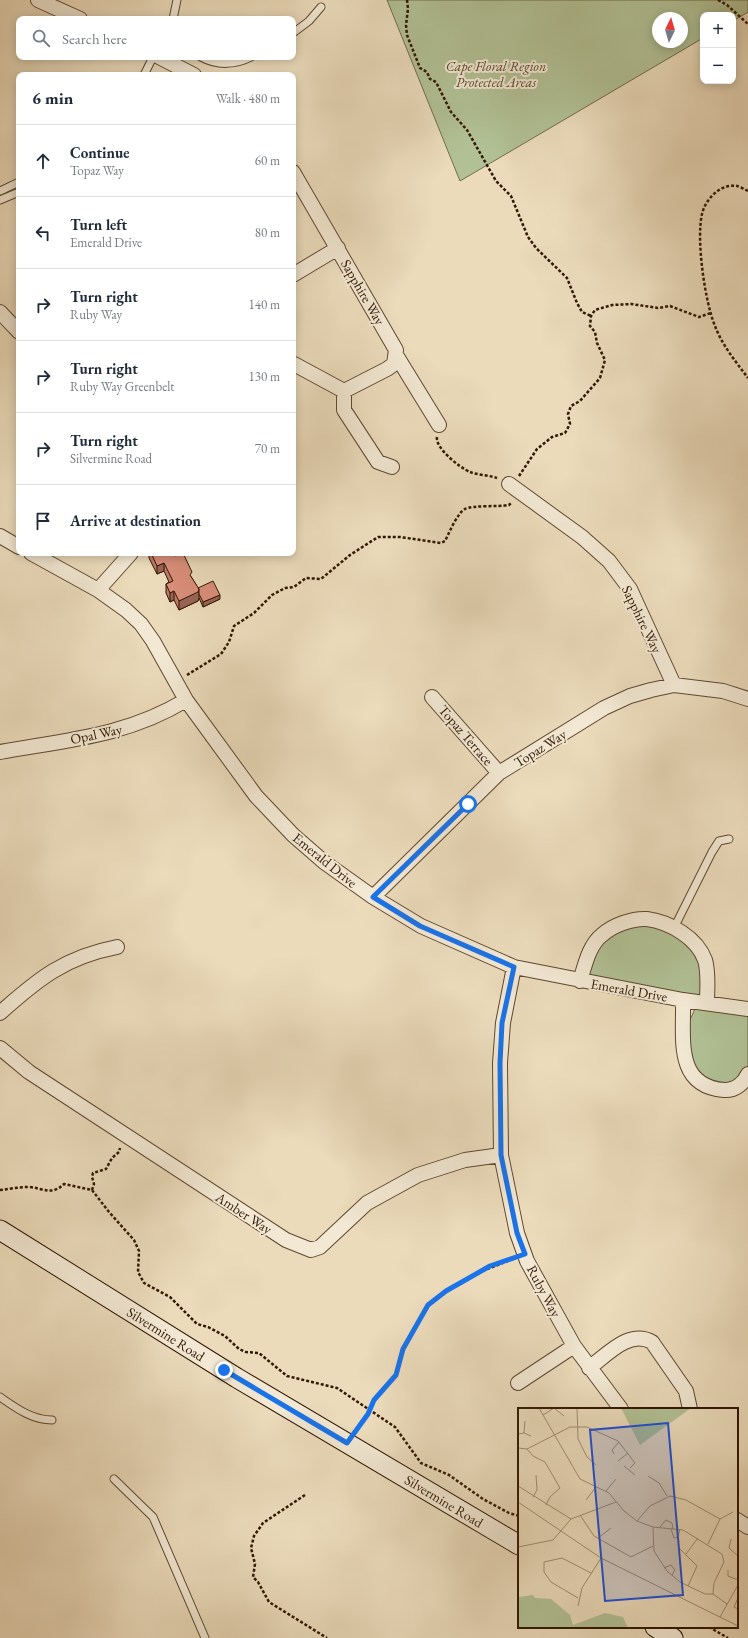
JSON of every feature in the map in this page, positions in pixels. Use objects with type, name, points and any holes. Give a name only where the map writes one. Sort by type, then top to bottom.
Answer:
[{"type":"street","points":[[38,0],[73,16]]},
{"type":"street","points":[[165,60],[188,72]]},
{"type":"street","name":"Sapphire Way","points":[[296,177],[390,338],[396,350],[396,355],[439,426]]},
{"type":"street","points":[[296,273],[338,248]]},
{"type":"street","points":[[0,312],[16,329]]},
{"type":"street","points":[[344,391],[387,369],[394,364],[396,355]]},
{"type":"street","points":[[296,365],[344,391]]},
{"type":"street","points":[[344,391],[344,410],[378,462],[392,467]]},
{"type":"street","name":"Sapphire Way","points":[[513,487],[582,536],[609,561],[630,589],[674,685]]},
{"type":"street","name":"Emerald Drive","points":[[36,556],[98,590],[126,610],[141,624],[153,641],[186,700],[256,796],[293,835],[324,862],[373,897],[420,926],[514,967],[683,1000],[748,1009]]},
{"type":"street","points":[[98,590],[128,556]]},
{"type":"street","name":"Topaz Way","points":[[373,897],[499,773],[604,708],[630,696],[674,685],[723,691],[748,699]]},
{"type":"street","name":"Topaz Terrace","points":[[432,697],[499,773]]},
{"type":"street","name":"Opal Way","points":[[0,752],[112,732],[144,723],[166,713],[186,700]]},
{"type":"street","points":[[580,981],[591,947],[602,934],[615,926],[646,919],[661,922],[686,936],[704,958],[706,965],[706,1002]]},
{"type":"street","points":[[0,1013],[34,983],[55,969],[96,951],[117,947]]},
{"type":"street","name":"Ruby Way","points":[[514,967],[502,1023],[500,1063],[501,1155],[517,1233],[525,1254],[574,1346],[620,1408]]},
{"type":"street","points":[[683,1000],[686,1064],[695,1079],[710,1088],[726,1090],[734,1089],[748,1074]]},
{"type":"street","name":"Amber Way","points":[[0,1048],[29,1072],[286,1240],[311,1250],[320,1247],[367,1202],[418,1176],[465,1160],[501,1155]]},
{"type":"street","name":"Silvermine Road","points":[[0,1230],[237,1378],[518,1544]]},
{"type":"street","points":[[589,1368],[627,1340],[644,1338],[652,1342],[686,1391],[690,1408]]},
{"type":"street","points":[[518,1383],[574,1346]]},
{"type":"street","points":[[738,1521],[748,1527]]},
{"type":"street","points":[[656,1628],[673,1638]]},
{"type":"lane","points":[[174,16],[177,0]]},
{"type":"lane","points":[[296,31],[309,21],[321,7]]},
{"type":"lane","points":[[146,72],[152,60]]},
{"type":"lane","points":[[208,60],[222,64],[234,64],[244,60]]},
{"type":"lane","points":[[0,191],[16,183]]},
{"type":"lane","points":[[0,200],[16,193]]},
{"type":"lane","points":[[674,928],[712,852],[719,841],[729,839]]},
{"type":"lane","points":[[0,1397],[28,1415],[38,1419],[52,1420]]},
{"type":"lane","points":[[114,1479],[153,1517],[205,1638]]},
{"type":"path","points":[[407,0],[407,35],[420,68],[427,72],[430,79],[436,82],[451,112],[467,130],[496,180],[511,196],[528,237],[536,248],[567,278],[582,312],[591,316]]},
{"type":"path","points":[[718,0],[727,5],[748,24]]},
{"type":"path","points":[[748,191],[736,186],[724,188],[710,196],[702,214],[700,250],[711,313],[715,327],[729,352],[748,378]]},
{"type":"path","points":[[176,681],[221,654],[229,642],[234,626],[254,613],[272,595],[285,588],[294,587],[306,578],[321,579],[350,555],[378,537],[400,537],[441,543],[446,541],[458,514],[465,508],[509,505],[513,487],[537,449],[552,436],[565,433],[570,424],[568,414],[571,406],[580,401],[600,378],[605,360],[597,344],[595,332],[590,326],[591,316],[595,310],[602,307],[630,304],[651,307],[670,306],[699,316],[711,313]]},
{"type":"path","points":[[439,426],[436,440],[440,449],[453,460],[469,472],[487,475],[513,487]]},
{"type":"path","points":[[92,1190],[94,1184],[92,1177],[93,1173],[106,1170],[112,1158],[121,1150],[117,1144],[118,1139],[123,1134]]},
{"type":"path","points":[[0,1190],[28,1187],[51,1192],[57,1190],[64,1184],[92,1190],[102,1205],[134,1240],[139,1251],[138,1272],[144,1283],[162,1292],[198,1324],[208,1327],[225,1336],[239,1349],[246,1352],[259,1353],[287,1376],[337,1388],[369,1411],[395,1427],[421,1464],[449,1475],[483,1499],[509,1513],[518,1516]]},
{"type":"path","points":[[347,1443],[369,1411],[374,1400],[396,1375],[403,1349],[428,1305],[446,1291],[490,1266],[525,1254]]},
{"type":"path","points":[[305,1495],[263,1523],[254,1536],[251,1548],[255,1564],[253,1577],[258,1582],[269,1602],[327,1638]]},
{"type":"path","points":[[710,1628],[728,1638]]},
{"type":"green space","name":"Cape Floral Region Protected Areas","points":[[387,0],[748,0],[748,12],[736,19],[736,12],[700,12],[700,40],[688,47],[688,12],[652,12],[652,48],[686,48],[460,181]]},
{"type":"green space","points":[[654,924],[683,940],[702,959],[702,1002],[583,978],[597,940],[629,927]]},
{"type":"green space","points":[[710,1008],[748,1015],[748,1072],[732,1088],[708,1087],[685,1061],[689,1022],[695,1009]]},
{"type":"building","points":[[152,556],[184,556],[192,572],[190,575],[199,589],[198,592],[179,601],[174,591],[170,593],[166,584],[173,581],[164,563],[157,566]]},
{"type":"building","points":[[213,581],[220,595],[203,602],[198,588]]},
{"type":"route","points":[[224,1370],[347,1443],[354,1431],[368,1414],[374,1400],[390,1380],[396,1375],[403,1349],[428,1305],[446,1291],[490,1266],[525,1254],[517,1233],[501,1155],[500,1063],[502,1023],[514,967],[420,926],[373,897],[468,804]]}]
